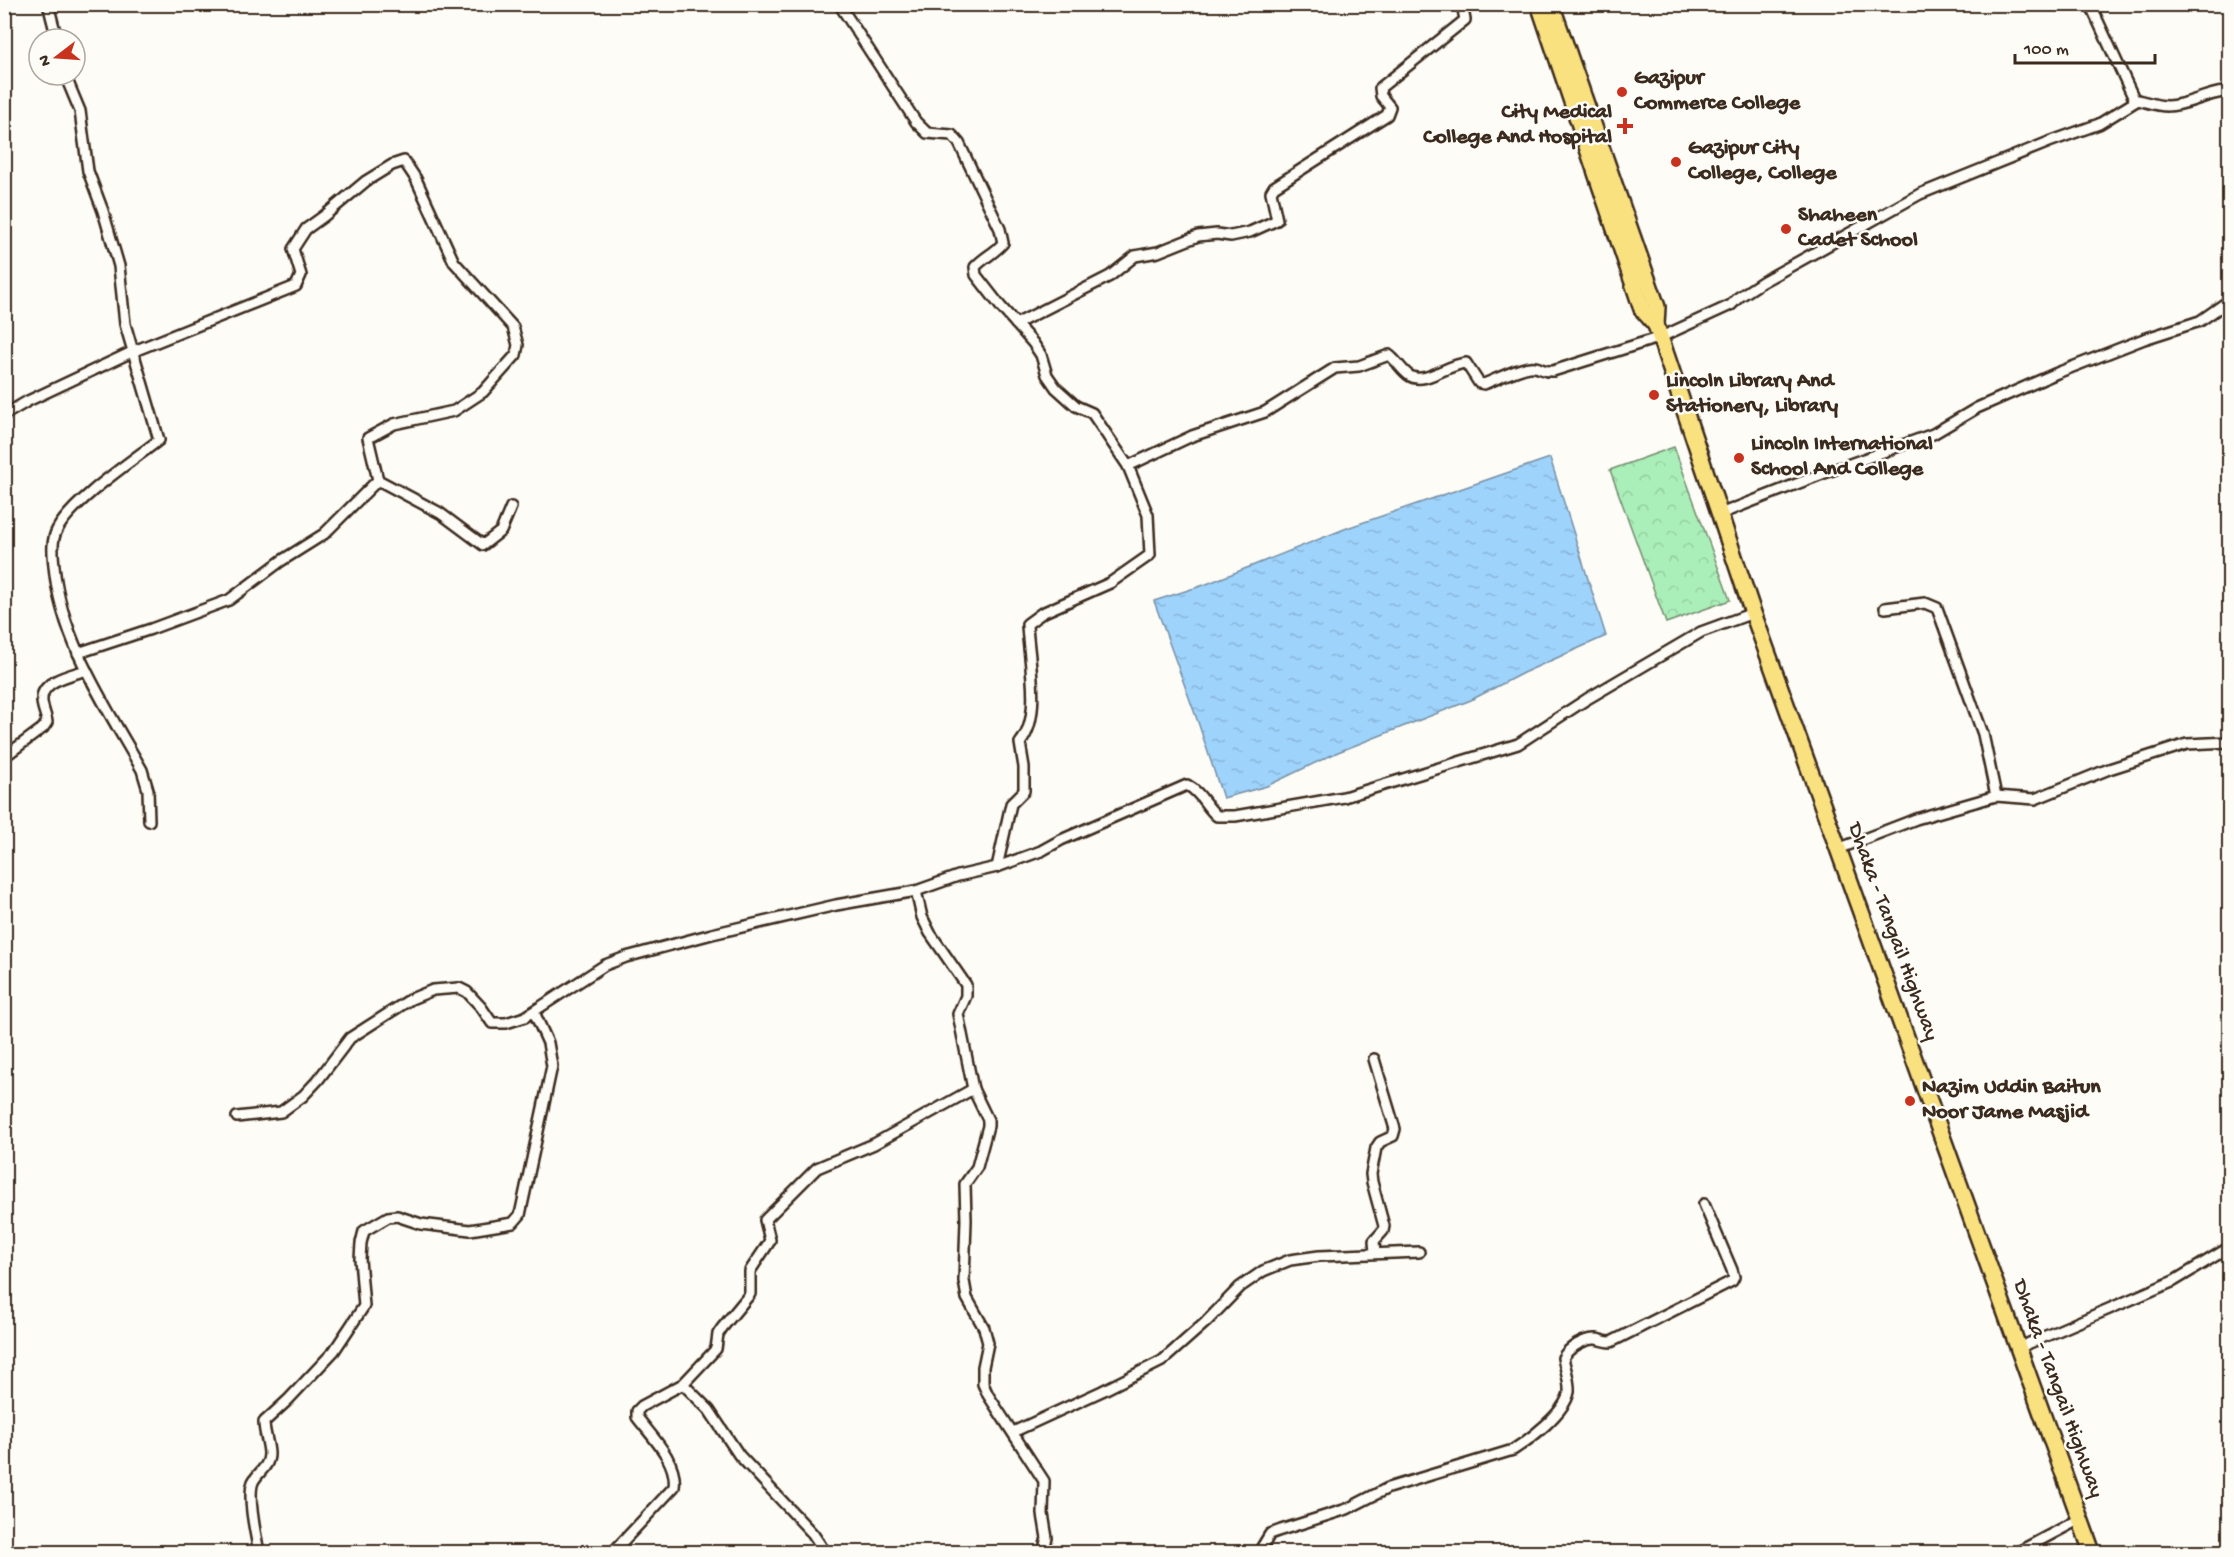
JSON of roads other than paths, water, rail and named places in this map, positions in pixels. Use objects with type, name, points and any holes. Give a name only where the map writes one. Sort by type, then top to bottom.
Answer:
[{"type":"highway","name":"Dhaka - Tangail Highway","points":[[1539,4],[1642,309],[1659,331]]},
{"type":"highway","name":"Dhaka - Tangail Highway","points":[[1551,4],[1657,307],[1659,331],[1753,613],[2092,1552]]},
{"type":"street","points":[[48,4],[54,27]]},
{"type":"street","points":[[839,4],[916,122],[927,133],[952,135],[959,143],[1000,229],[1003,243],[997,251],[981,260],[975,267],[976,275],[1037,349],[1047,375],[1056,388],[1076,406],[1092,413],[1128,466],[1148,515],[1150,555],[1110,583],[1042,613],[1027,624],[1032,715],[1026,736],[1020,743],[1024,767],[1024,791],[1011,804],[997,867]]},
{"type":"street","points":[[1016,324],[1110,276],[1135,256],[1158,252],[1198,236],[1217,234],[1231,236],[1250,232],[1277,220],[1270,192],[1274,187],[1387,115],[1390,106],[1381,96],[1380,88],[1465,21],[1462,4]]},
{"type":"street","points":[[2090,4],[2134,101]]},
{"type":"street","points":[[70,87],[80,111],[88,171],[104,211],[119,266],[125,324],[159,440],[94,491],[69,514],[56,531],[52,547],[56,591],[86,670],[142,770],[148,790],[149,821]]},
{"type":"street","points":[[1128,466],[1192,436],[1265,412],[1335,368],[1359,366],[1389,355],[1408,375],[1416,378],[1425,378],[1458,363],[1466,363],[1479,383],[1484,384],[1527,368],[1536,367],[1544,371],[1553,371],[1731,305],[1762,282],[1920,194],[2029,149],[2099,124],[2134,101],[2165,106],[2177,105],[2210,94],[2224,92],[2229,96]]},
{"type":"street","points":[[4,415],[28,401],[134,351],[296,285],[301,275],[293,249],[306,229],[366,181],[392,165],[404,161],[416,179],[454,262],[513,327],[518,345],[516,355],[483,392],[454,411],[394,424],[368,438],[378,480],[441,513],[483,545],[501,531],[511,507]]},
{"type":"street","points":[[1720,514],[1933,434],[1977,408],[2057,373],[2144,339],[2200,321],[2229,300]]},
{"type":"street","points":[[78,653],[229,600],[281,561],[324,534],[378,480]]},
{"type":"street","points":[[1885,608],[1925,603],[1937,608],[1983,734],[1996,796]]},
{"type":"street","points":[[237,1117],[281,1112],[303,1096],[318,1080],[350,1038],[411,999],[433,990],[459,988],[467,992],[492,1023],[506,1023],[525,1017],[604,965],[626,957],[825,908],[916,891],[958,876],[997,867],[1041,851],[1187,785],[1197,790],[1209,809],[1217,816],[1235,816],[1344,797],[1518,744],[1587,699],[1701,632],[1753,613]]},
{"type":"street","points":[[4,757],[43,728],[47,722],[42,696],[45,688],[54,682],[86,670]]},
{"type":"street","points":[[1838,849],[1916,819],[1996,796],[2036,799],[2109,769],[2187,744],[2229,742]]},
{"type":"street","points":[[916,891],[922,917],[930,933],[966,985],[966,996],[958,1014],[973,1089],[988,1120],[988,1126],[977,1167],[965,1184],[964,1290],[984,1328],[988,1343],[983,1367],[984,1384],[988,1395],[1041,1475],[1045,1486],[1042,1500],[1047,1538],[1043,1552]]},
{"type":"street","points":[[258,1552],[252,1505],[252,1484],[265,1468],[269,1455],[264,1422],[334,1351],[364,1306],[360,1259],[364,1231],[388,1217],[397,1216],[421,1224],[470,1230],[513,1223],[520,1215],[552,1066],[548,1043],[534,1011]]},
{"type":"street","points":[[1374,1059],[1395,1129],[1393,1136],[1380,1142],[1376,1148],[1372,1164],[1372,1182],[1384,1226],[1383,1231],[1374,1241],[1376,1253]]},
{"type":"street","points":[[613,1552],[674,1487],[675,1476],[669,1461],[637,1417],[637,1411],[683,1384],[716,1349],[718,1334],[750,1294],[750,1271],[770,1240],[765,1225],[768,1215],[817,1168],[874,1144],[973,1089]]},
{"type":"street","points":[[1259,1552],[1270,1534],[1347,1509],[1388,1488],[1513,1450],[1530,1440],[1561,1408],[1569,1392],[1563,1358],[1572,1347],[1596,1339],[1611,1342],[1732,1281],[1734,1277],[1732,1270],[1704,1204]]},
{"type":"street","points":[[2018,1348],[2163,1286],[2229,1247]]},
{"type":"street","points":[[1013,1432],[1162,1361],[1206,1322],[1240,1287],[1263,1271],[1290,1260],[1419,1252]]},
{"type":"street","points":[[683,1384],[710,1410],[739,1455],[813,1534],[825,1552]]},
{"type":"street","points":[[2018,1552],[2080,1519]]},
{"type":"water","points":[[1550,458],[1606,636],[1523,673],[1471,700],[1338,752],[1267,786],[1223,798],[1154,601],[1204,585],[1347,528]]},
{"type":"place","name":"Gazipur Commerce College","points":[[1622,92]]},
{"type":"place","name":"City Medical College And Hospital","points":[[1625,126]]},
{"type":"place","name":"Gazipur City College, College","points":[[1676,162]]},
{"type":"place","name":"Shaheen Cadet School","points":[[1786,229]]},
{"type":"place","name":"Lincoln Library And Stationery, Library","points":[[1654,395]]},
{"type":"place","name":"Lincoln International School And College","points":[[1739,458]]},
{"type":"place","name":"Nazim Uddin Baitun Noor Jame Masjid","points":[[1910,1101]]}]
